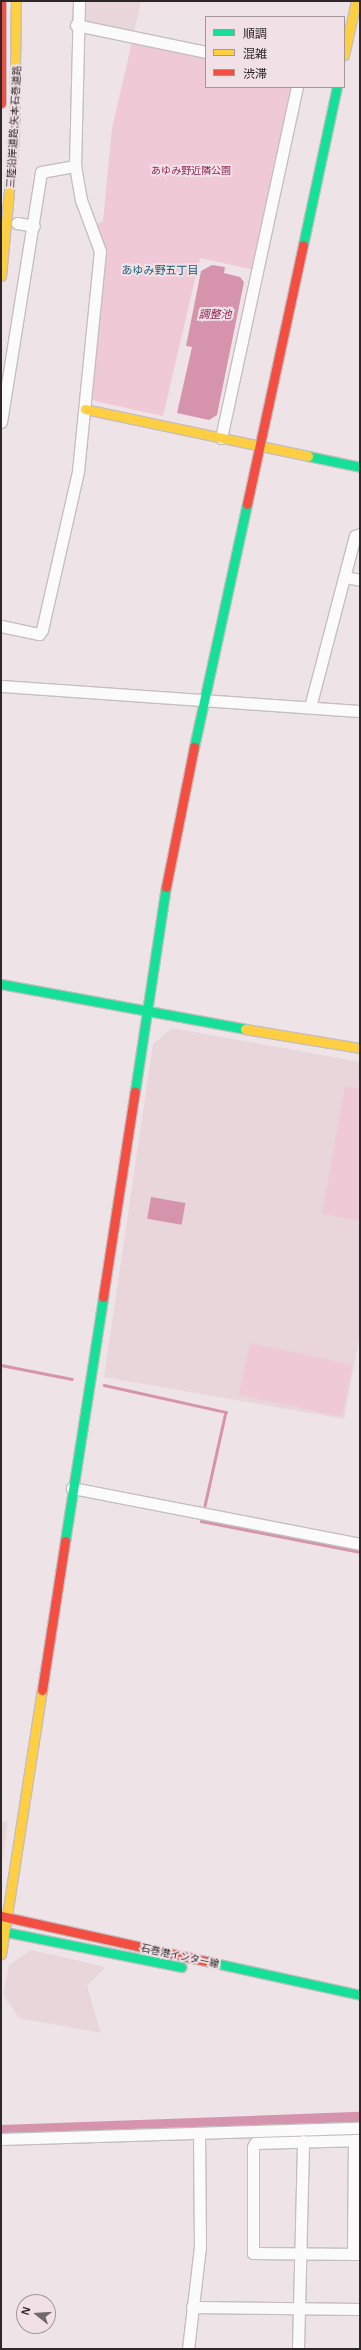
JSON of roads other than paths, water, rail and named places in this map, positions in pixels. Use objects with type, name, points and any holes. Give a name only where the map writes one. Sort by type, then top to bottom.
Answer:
[{"type":"main road","name":"三陸沿岸道路;矢本石巻道路","points":[[1,1],[1,103]]},
{"type":"main road","name":"三陸沿岸道路;矢本石巻道路","points":[[1,276],[14,138],[16,1]]},
{"type":"main road","points":[[345,50],[356,1]]},
{"type":"main road","points":[[1,1954],[4,1917],[173,843],[261,446],[337,88]]},
{"type":"main road","points":[[84,410],[360,467]]},
{"type":"main road","points":[[1,984],[146,1013],[360,1048]]},
{"type":"main road","name":"石巻港インター線","points":[[4,1917],[360,1995]]},
{"type":"main road","name":"石巻港インター線","points":[[3,1932],[360,2005]]},
{"type":"street","points":[[1,626],[39,634],[42,630],[78,471],[100,251],[81,200],[75,166],[76,25],[79,1]]},
{"type":"street","points":[[76,25],[205,52]]},
{"type":"street","points":[[221,438],[297,88]]},
{"type":"street","points":[[1,422],[34,226],[41,172],[75,166]]},
{"type":"street","points":[[17,223],[34,226]]},
{"type":"street","points":[[310,707],[355,536],[360,534]]},
{"type":"street","points":[[344,577],[360,580]]},
{"type":"street","points":[[1,686],[360,711]]},
{"type":"street","points":[[72,1488],[360,1544]]},
{"type":"street","points":[[1,2139],[360,2128]]},
{"type":"street","points":[[188,2349],[200,2247],[199,2133]]},
{"type":"street","points":[[357,2140],[357,2254],[253,2253],[253,2147],[255,2143],[357,2140]]},
{"type":"street","points":[[298,2349],[303,2254],[303,2141]]},
{"type":"street","points":[[192,2307],[360,2309]]},
{"type":"water","name":"調整池","points":[[212,265],[225,267],[224,273],[240,277],[244,282],[217,415],[209,420],[177,413],[192,347],[186,346],[201,271]]},
{"type":"water","points":[[151,1197],[185,1203],[182,1225],[147,1219]]},
{"type":"waterway","points":[[1,1365],[72,1379]]},
{"type":"waterway","points":[[104,1385],[226,1412],[205,1506]]},
{"type":"waterway","points":[[201,1521],[360,1552]]},
{"type":"waterway","points":[[1,2133],[360,2120]]},
{"type":"district","name":"あゆみ野五丁目","points":[[160,270]]},
{"type":"park label","name":"あゆみ野近隣公園","points":[[191,171]]}]
